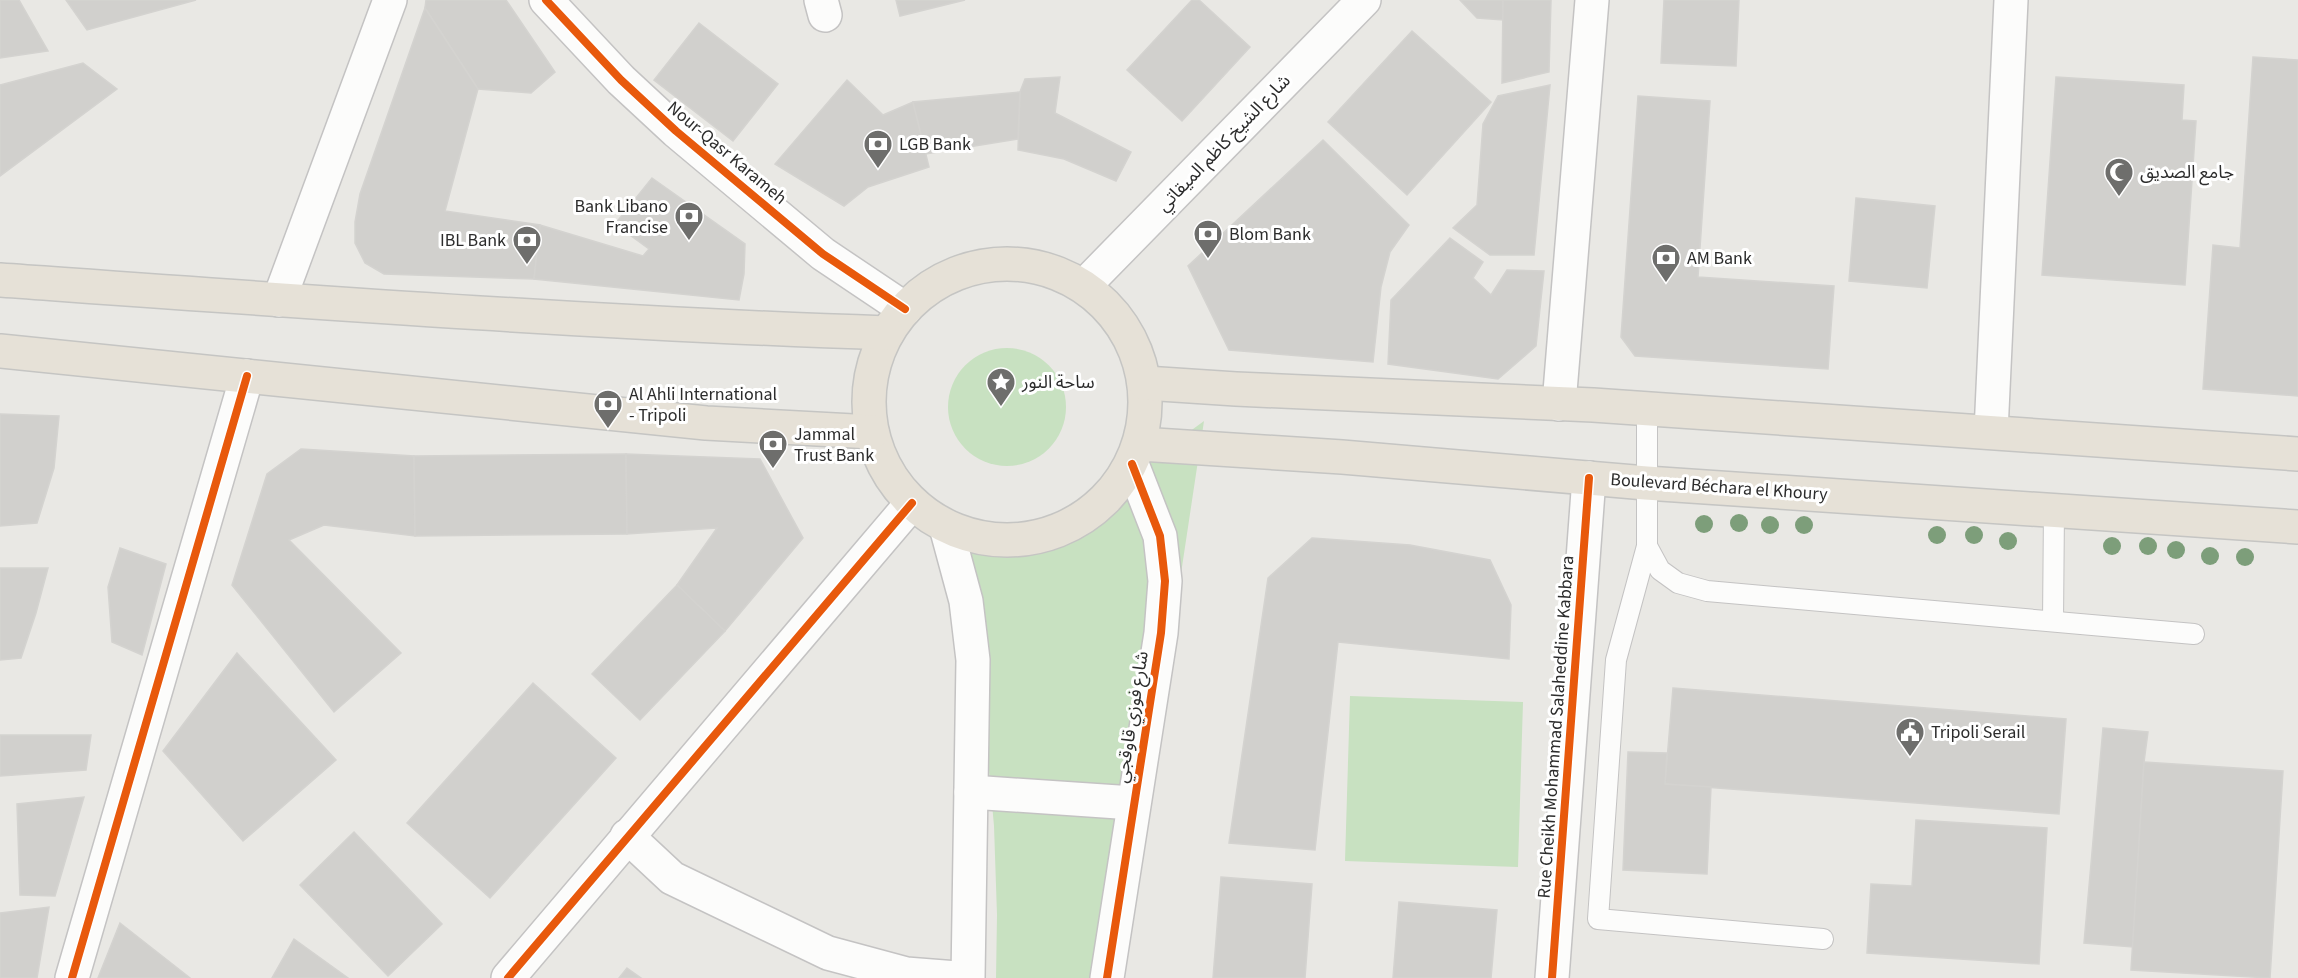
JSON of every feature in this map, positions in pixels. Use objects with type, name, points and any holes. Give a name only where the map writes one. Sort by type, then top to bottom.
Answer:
[{"type":"highway","points":[[1010,263],[1048,269],[1084,286],[1113,312],[1134,345],[1145,383],[1146,414],[1136,454],[1107,500],[1073,525],[1031,540],[988,540],[946,527],[912,503],[886,471],[872,432],[869,391],[875,361],[896,321],[935,284],[970,268],[1010,263]]},
{"type":"highway","points":[[0,280],[746,329],[896,321]]},
{"type":"highway","points":[[0,351],[706,423],[872,432]]},
{"type":"highway","points":[[1145,383],[1647,408],[2298,454]]},
{"type":"highway","name":"Boulevard Béchara el Khoury","points":[[1136,454],[1342,457],[1646,483],[2298,527]]},
{"type":"street","points":[[279,300],[390,0]]},
{"type":"street","name":"Nour-Qasr Karameh","points":[[546,0],[621,80],[676,131],[823,254],[896,321]]},
{"type":"street","name":"شارع الشيخ كاظم الميقاتي","points":[[1084,286],[1364,0]]},
{"type":"street","points":[[1559,404],[1592,0]]},
{"type":"street","points":[[1991,432],[2011,0]]},
{"type":"street","points":[[72,978],[247,376]]},
{"type":"street","name":"شارع فوزي قاوقجي","points":[[1107,978],[1161,633],[1165,581],[1160,536],[1136,454]]},
{"type":"street","name":"Rue Cheikh Mohammad Salaheddine Kabbara","points":[[1552,978],[1589,478]]},
{"type":"street","points":[[508,978],[912,503]]},
{"type":"street","points":[[946,527],[966,601],[973,660],[968,978]]},
{"type":"street","points":[[971,792],[1133,803]]},
{"type":"street","points":[[627,836],[672,878],[828,953],[906,975],[957,978]]},
{"type":"lane","points":[[1647,408],[1647,546],[1616,660],[1598,919],[1823,939]]},
{"type":"lane","points":[[2052,621],[2054,510]]},
{"type":"lane","points":[[1647,546],[1660,570],[1678,583],[1707,591],[2194,634]]},
{"type":"green space","points":[[1007,348],[1030,352],[1049,365],[1062,384],[1066,407],[1062,430],[1049,449],[1030,462],[1007,466],[984,462],[965,449],[952,430],[948,407],[952,384],[965,365],[984,352]]},
{"type":"green space","points":[[1204,421],[1120,978],[996,978],[997,915],[994,826],[986,737],[973,648],[971,548],[1044,527],[1118,484]]},
{"type":"green space","points":[[1350,696],[1523,702],[1518,867],[1345,861]]},
{"type":"building","points":[[0,0],[19,0],[48,51],[0,58]]},
{"type":"building","points":[[66,0],[196,0],[87,30]]},
{"type":"building","points":[[426,0],[506,0],[555,72],[531,93],[478,89],[425,8]]},
{"type":"building","points":[[896,0],[965,0],[900,16]]},
{"type":"building","points":[[1192,0],[1199,0],[1250,47],[1182,121],[1127,70]]},
{"type":"building","points":[[1460,0],[1503,0],[1503,20],[1477,18]]},
{"type":"building","points":[[1503,0],[1551,0],[1549,72],[1502,83]]},
{"type":"building","points":[[1664,0],[1739,0],[1736,66],[1661,63]]},
{"type":"building","points":[[425,8],[478,89],[445,211],[540,225],[534,279],[384,274],[365,263],[355,243],[355,222],[360,194]]},
{"type":"building","points":[[699,23],[778,84],[733,141],[654,80]]},
{"type":"building","points":[[1412,31],[1491,102],[1407,195],[1328,122]]},
{"type":"building","points":[[2253,57],[2298,60],[2298,396],[2203,389],[2213,245],[2240,248]]},
{"type":"building","points":[[83,63],[117,89],[0,176],[0,85]]},
{"type":"building","points":[[1060,77],[1055,113],[1131,152],[1116,181],[1064,159],[1018,150],[1020,92],[1025,79]]},
{"type":"building","name":"جامع الصديق","points":[[2056,77],[2184,85],[2182,120],[2196,121],[2185,285],[2042,275]]},
{"type":"building","points":[[847,80],[883,115],[913,102],[929,167],[868,187],[844,206],[775,164]]},
{"type":"building","points":[[1550,85],[1534,255],[1490,255],[1453,228],[1477,205],[1483,124],[1498,96]]},
{"type":"building","points":[[1020,92],[1018,139],[926,154],[913,102]]},
{"type":"building","points":[[1638,96],[1710,101],[1698,277],[1834,286],[1828,369],[1635,356],[1621,337]]},
{"type":"building","points":[[1323,140],[1409,225],[1390,252],[1381,287],[1373,362],[1229,350],[1188,266]]},
{"type":"building","points":[[652,178],[745,244],[744,274],[739,300],[534,279],[540,225],[643,256],[649,249],[615,224]]},
{"type":"building","points":[[1856,198],[1935,206],[1927,288],[1849,281]]},
{"type":"building","points":[[1450,238],[1483,262],[1473,278],[1491,295],[1507,270],[1544,271],[1536,346],[1498,379],[1388,364],[1391,300]]},
{"type":"building","points":[[0,414],[59,416],[54,468],[37,523],[0,526]]},
{"type":"building","points":[[301,449],[414,456],[415,536],[324,525],[289,540],[401,653],[334,712],[232,585],[267,474]]},
{"type":"building","points":[[626,454],[627,534],[415,536],[414,456]]},
{"type":"building","points":[[626,454],[760,459],[803,538],[725,631],[677,585],[717,528],[627,534]]},
{"type":"building","points":[[1312,538],[1410,545],[1490,560],[1511,605],[1509,659],[1338,642],[1315,850],[1229,843],[1268,578]]},
{"type":"building","points":[[120,548],[166,564],[142,655],[112,642],[108,587]]},
{"type":"building","points":[[0,568],[48,568],[21,658],[0,660]]},
{"type":"building","points":[[677,585],[725,631],[640,720],[592,674]]},
{"type":"building","points":[[237,653],[336,760],[243,841],[163,751]]},
{"type":"building","points":[[533,683],[616,758],[490,898],[407,823]]},
{"type":"building","points":[[1673,688],[2066,719],[2059,814],[1665,784]]},
{"type":"building","points":[[2103,728],[2148,732],[2144,762],[2133,947],[2084,943]]},
{"type":"building","points":[[0,735],[91,735],[86,770],[0,776]]},
{"type":"building","points":[[1628,752],[1667,753],[1665,784],[1711,787],[1707,874],[1623,870]]},
{"type":"building","points":[[2144,762],[2283,771],[2270,978],[2131,970]]},
{"type":"building","points":[[84,797],[55,896],[20,895],[17,804]]},
{"type":"building","points":[[1916,820],[2047,828],[2039,964],[1867,953],[1871,884],[1912,886]]},
{"type":"building","points":[[354,832],[442,924],[388,976],[300,885]]},
{"type":"building","points":[[1221,877],[1312,884],[1305,978],[1213,978]]},
{"type":"building","points":[[1399,902],[1497,910],[1491,978],[1393,978]]},
{"type":"building","points":[[49,907],[37,978],[0,978],[0,913]]},
{"type":"building","points":[[120,923],[190,978],[98,978]]},
{"type":"building","points":[[294,939],[348,978],[272,978]]},
{"type":"building","points":[[627,968],[641,978],[619,978]]},
{"type":"cycle path","points":[[546,0],[621,80],[676,131],[823,254],[905,309]]},
{"type":"cycle path","points":[[72,978],[247,376]]},
{"type":"cycle path","points":[[1107,978],[1161,633],[1165,581],[1160,536],[1132,464]]},
{"type":"cycle path","points":[[1552,978],[1589,478]]},
{"type":"cycle path","points":[[508,978],[912,503]]},
{"type":"place","name":"LGB Bank","points":[[878,170]]},
{"type":"place","name":"جامع الصديق","points":[[2119,198]]},
{"type":"place","name":"Bank Libano Francise","points":[[689,242]]},
{"type":"place","name":"Blom Bank","points":[[1208,260]]},
{"type":"place","name":"IBL Bank","points":[[527,266]]},
{"type":"place","name":"AM Bank","points":[[1666,284]]},
{"type":"place","name":"ساحة النور","points":[[1001,408]]},
{"type":"place","name":"Al Ahli International - Tripoli","points":[[608,430]]},
{"type":"place","name":"Jammal Trust Bank","points":[[773,470]]},
{"type":"place","name":"Tripoli Serail","points":[[1910,758]]}]
